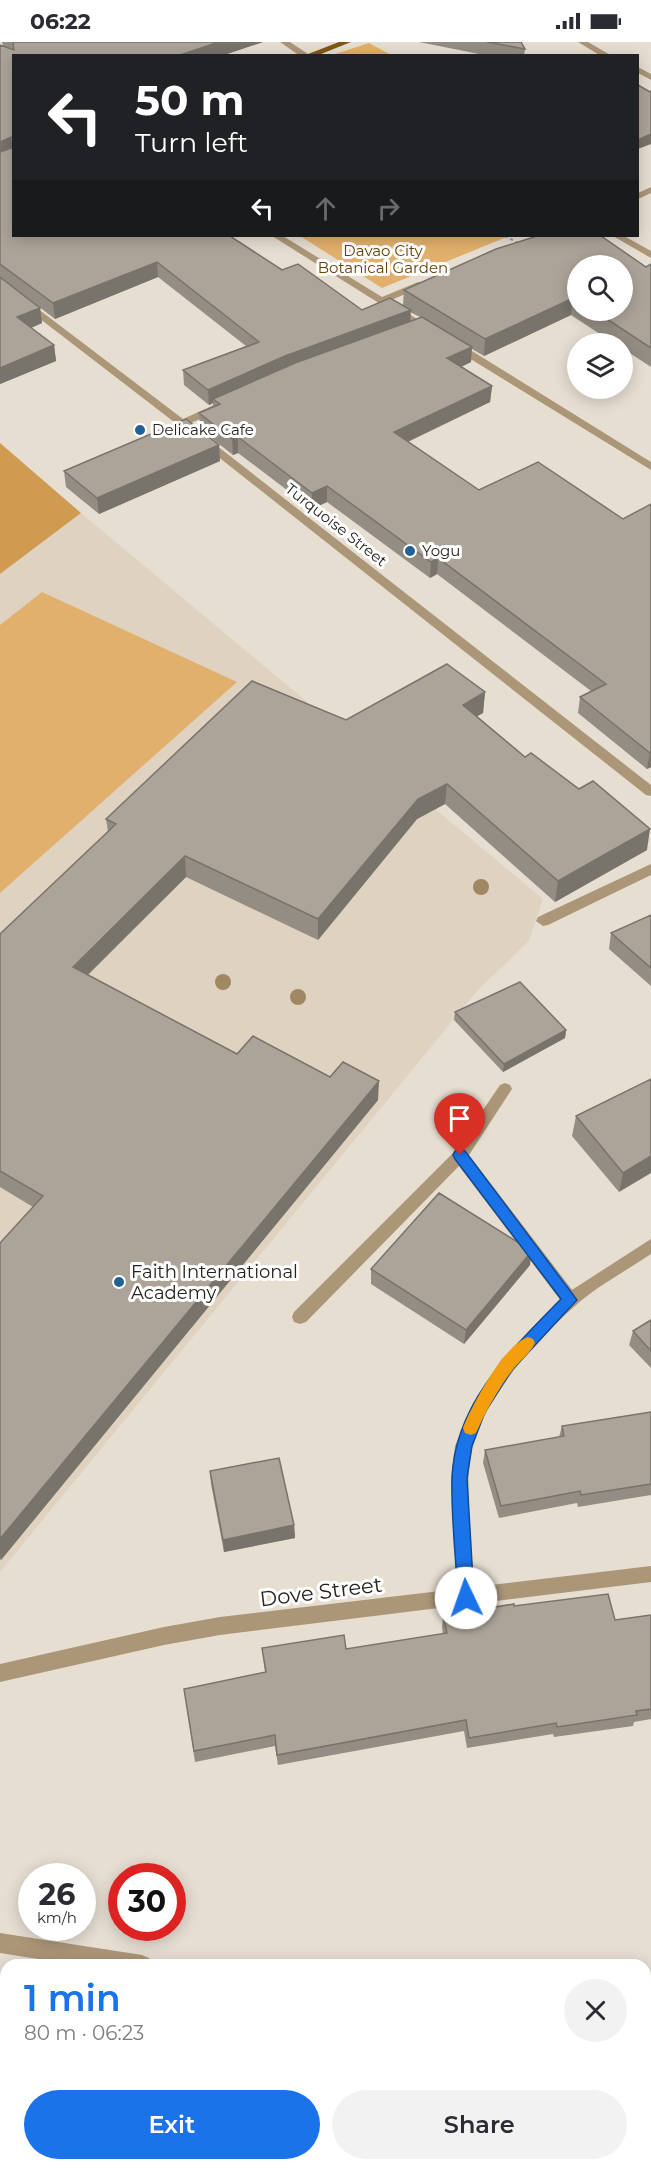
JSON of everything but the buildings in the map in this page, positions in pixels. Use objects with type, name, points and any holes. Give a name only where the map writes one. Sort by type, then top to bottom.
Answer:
[{"type":"main road","points":[[313,54],[347,42]]},
{"type":"street","points":[[284,42],[304,54]]},
{"type":"street","points":[[582,42],[604,54]]},
{"type":"street","points":[[279,237],[651,467]]},
{"type":"street","points":[[620,237],[651,255]]},
{"type":"street","points":[[382,300],[435,279]]},
{"type":"street","name":"Turquoise Street","points":[[0,283],[182,423],[651,792]]},
{"type":"street","points":[[412,330],[423,326]]},
{"type":"street","points":[[182,423],[225,404]]},
{"type":"street","points":[[543,921],[651,869]]},
{"type":"street","points":[[300,1317],[460,1155],[506,1089]]},
{"type":"street","points":[[460,1155],[570,1300]]},
{"type":"street","points":[[466,1598],[460,1478],[464,1446],[479,1408],[507,1365],[570,1300],[651,1246]]},
{"type":"street","name":"Dove Street","points":[[0,1673],[209,1628],[651,1574]]},
{"type":"street","points":[[0,1943],[103,1959]]},
{"type":"path","points":[[507,237],[520,244]]},
{"type":"shaded area","points":[[0,443],[81,513],[0,574]]},
{"type":"shaded area","name":"Faith International Academy","points":[[81,513],[543,899],[529,941],[477,991],[0,1572],[0,574]]},
{"type":"green space","points":[[369,43],[389,54],[335,54]]},
{"type":"green space","name":"Davao City Botanical Garden","points":[[302,237],[507,237],[382,288]]},
{"type":"green space","points":[[42,592],[237,682],[0,893],[0,625]]},
{"type":"slow traffic","points":[[471,1428],[479,1408],[507,1365],[528,1343]]},
{"type":"place","name":"Delicake Cafe","points":[[140,430]]},
{"type":"place","name":"Yogu","points":[[410,551]]},
{"type":"place","name":"Faith International Academy","points":[[119,1282]]},
{"type":"route","points":[[460,1155],[570,1300],[507,1365],[479,1408],[464,1446],[460,1478],[466,1598]]}]
